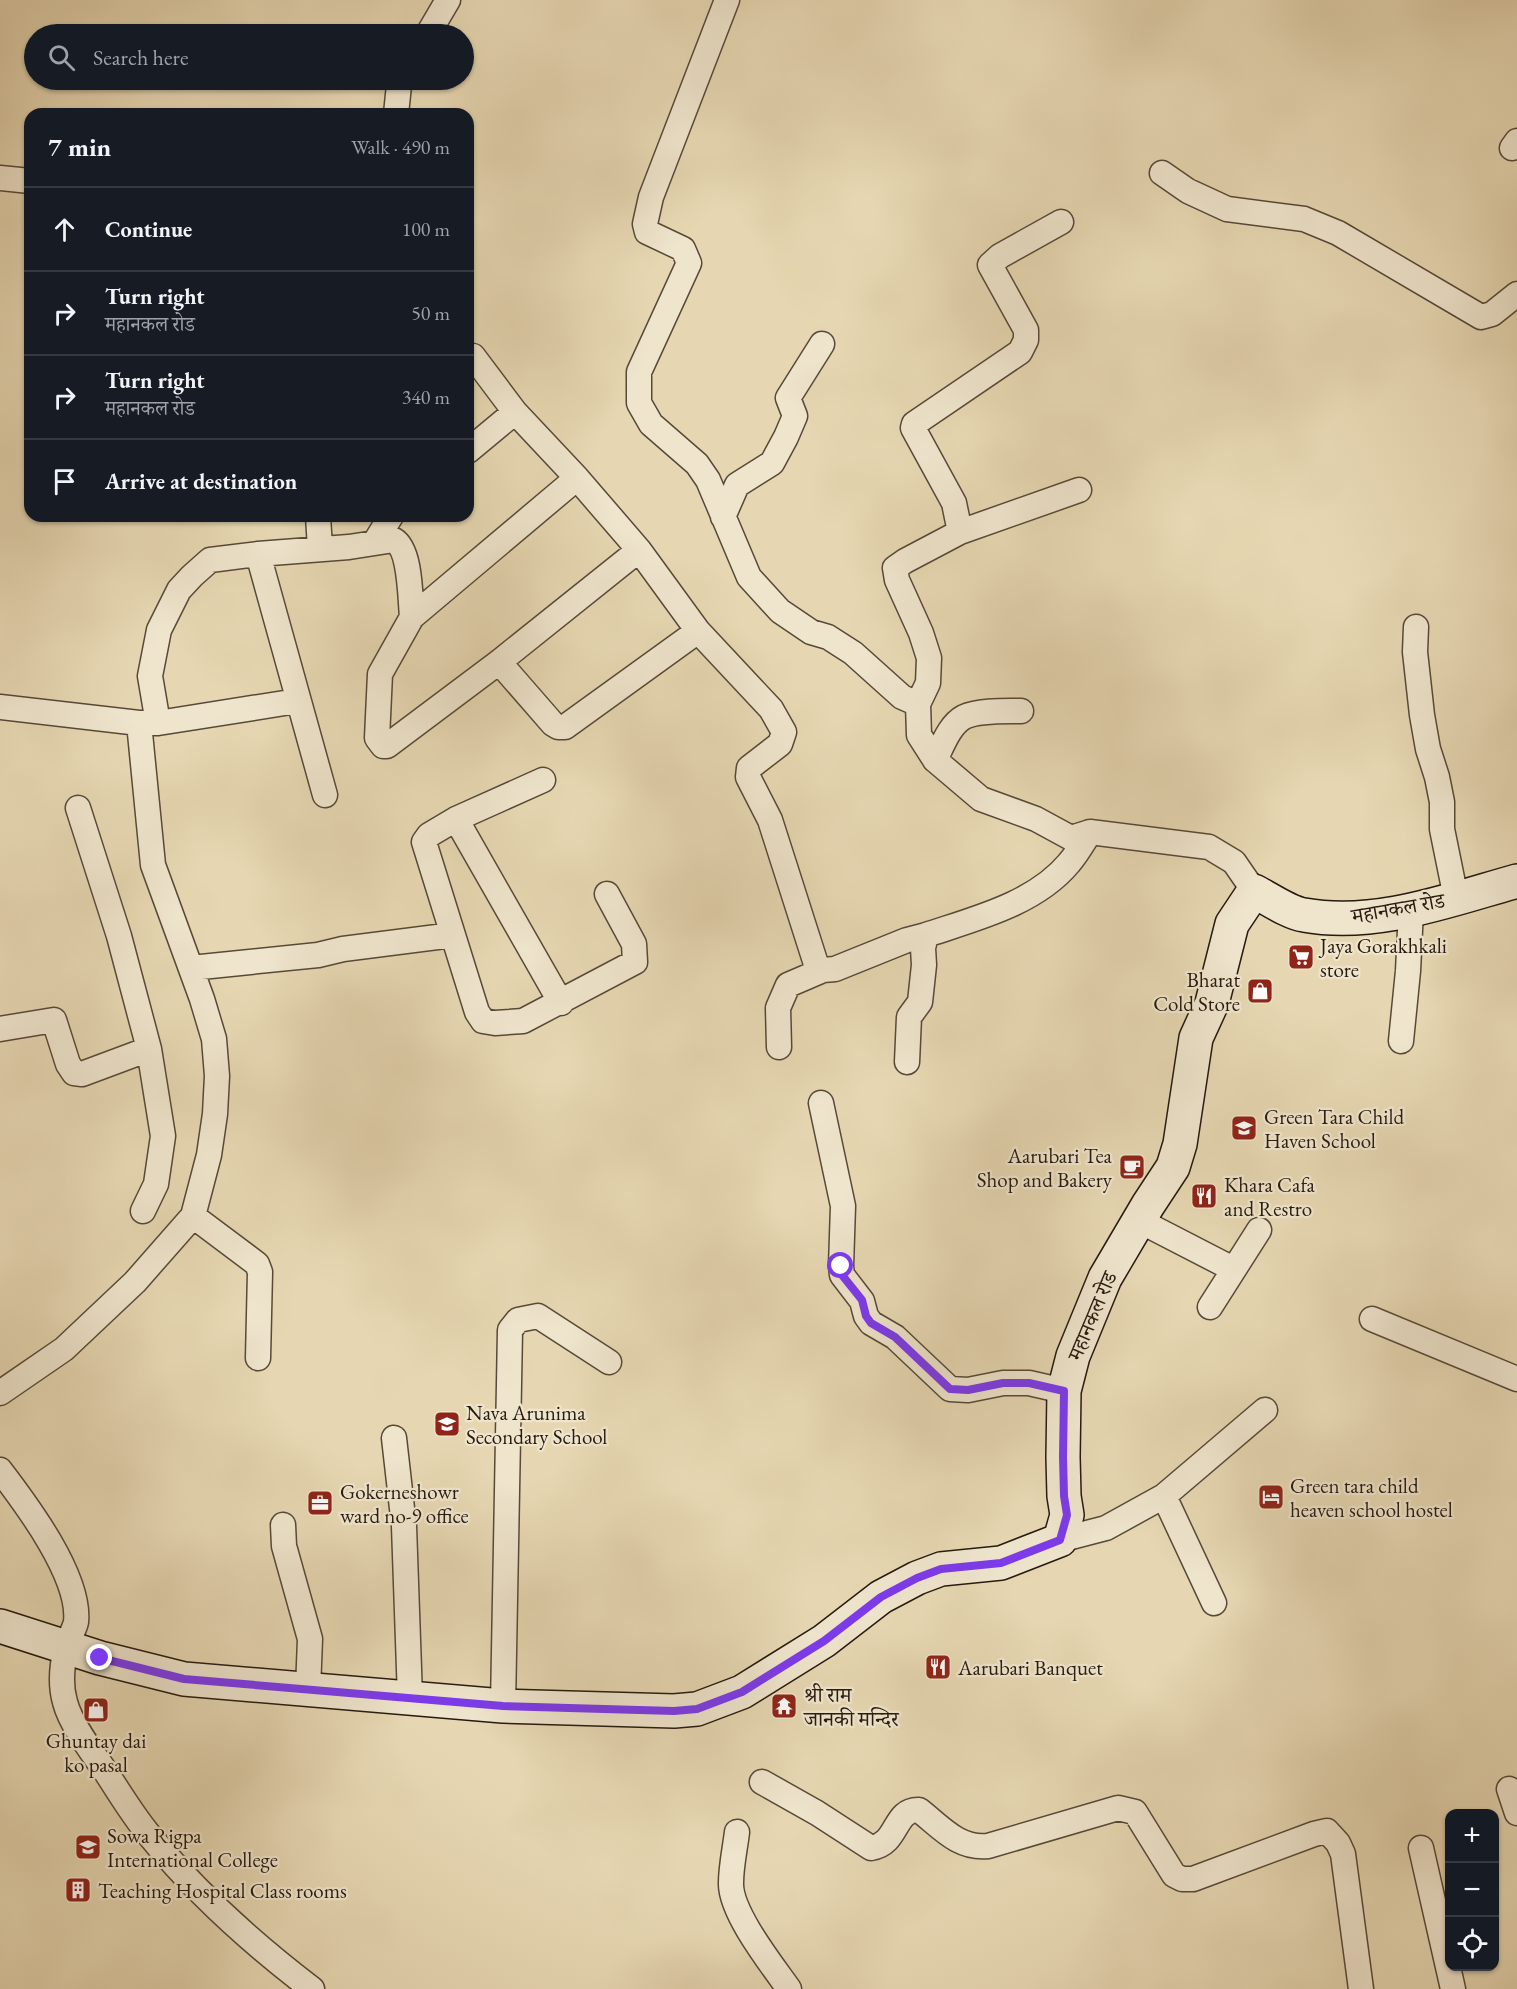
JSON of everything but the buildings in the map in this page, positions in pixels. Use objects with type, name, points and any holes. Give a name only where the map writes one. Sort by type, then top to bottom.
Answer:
[{"type":"main road","name":"महानकल रोड","points":[[1060,1540],[1067,1515],[1063,1457],[1064,1391],[1073,1356],[1106,1278],[1138,1220],[1173,1167],[1180,1144],[1196,1038],[1212,1003],[1232,924],[1254,891],[1302,915],[1355,918],[1412,910],[1517,881]]},
{"type":"main road","points":[[0,1626],[66,1648],[184,1679],[503,1706],[674,1711],[697,1709],[722,1701],[751,1686],[824,1641],[900,1585],[941,1569],[1001,1563],[1060,1540]]},
{"type":"street","points":[[434,24],[448,0]]},
{"type":"street","points":[[727,0],[651,197],[645,224],[647,232],[683,249],[689,263],[639,372],[639,403],[651,424],[697,464],[708,480],[749,577],[780,611],[811,632],[828,637],[853,653],[902,697],[918,704]]},
{"type":"street","points":[[397,108],[398,90]]},
{"type":"street","points":[[1162,173],[1188,191],[1227,209],[1304,219],[1338,233],[1481,317],[1492,314],[1517,294]]},
{"type":"street","points":[[0,178],[24,180]]},
{"type":"street","points":[[960,532],[954,503],[913,431],[914,424],[1020,352],[1026,340],[1026,330],[990,265],[1000,256],[1061,222]]},
{"type":"street","points":[[723,517],[736,485],[772,463],[795,416],[788,398],[822,344]]},
{"type":"street","points":[[474,357],[515,412],[577,478],[639,550],[698,631],[771,709],[784,732],[780,744],[749,768],[748,777],[770,820],[816,964],[823,970]]},
{"type":"street","points":[[474,447],[515,412]]},
{"type":"street","points":[[577,478],[412,617],[380,674],[377,738],[383,746],[387,746],[499,662],[639,550]]},
{"type":"street","points":[[1079,490],[960,532],[895,568],[897,580],[921,633],[929,658],[928,683],[918,704],[919,735],[935,760],[981,799],[1036,819],[1071,838],[1090,832],[1209,847],[1234,862],[1254,891]]},
{"type":"street","points":[[318,522],[320,548]]},
{"type":"street","points":[[375,542],[387,522]]},
{"type":"street","points":[[0,1393],[64,1348],[135,1282],[193,1216],[209,1155],[218,1076],[214,1039],[153,865],[148,723],[150,676],[159,630],[179,590],[210,560],[349,547],[394,540],[400,544],[406,557],[412,617]]},
{"type":"street","points":[[258,554],[325,795]]},
{"type":"street","points":[[1416,627],[1415,651],[1422,715],[1442,802],[1442,829],[1456,898]]},
{"type":"street","points":[[499,662],[553,724],[565,727],[698,631]]},
{"type":"street","points":[[0,706],[148,723],[297,701]]},
{"type":"street","points":[[935,760],[948,734],[963,717],[989,712],[1021,711]]},
{"type":"street","points":[[543,780],[456,819],[429,834],[424,843],[477,1012],[483,1021],[522,1022],[635,962],[634,944],[606,894]]},
{"type":"street","points":[[78,808],[119,936],[149,1049],[163,1136],[156,1184],[143,1211]]},
{"type":"street","points":[[456,819],[561,1003]]},
{"type":"street","points":[[779,1047],[778,1008],[788,985],[823,970],[836,969],[907,940],[1011,906],[1053,880],[1070,863],[1090,832]]},
{"type":"street","points":[[1401,1041],[1412,910]]},
{"type":"street","points":[[191,968],[318,955],[343,949],[453,935]]},
{"type":"street","points":[[907,1062],[909,1017],[920,1002],[924,965],[922,948],[926,935]]},
{"type":"street","points":[[0,1029],[54,1020],[68,1064],[74,1073],[82,1074],[149,1049]]},
{"type":"street","points":[[821,1103],[843,1206],[842,1275],[862,1300],[866,1316],[871,1323],[895,1337],[950,1389],[968,1390],[1003,1383],[1029,1383],[1064,1391]]},
{"type":"street","points":[[193,1216],[257,1264],[260,1272],[258,1358]]},
{"type":"street","points":[[1138,1220],[1233,1269]]},
{"type":"street","points":[[1210,1307],[1259,1230]]},
{"type":"street","points":[[503,1706],[510,1330],[518,1320],[538,1316],[609,1362]]},
{"type":"street","points":[[1372,1319],[1517,1379]]},
{"type":"street","points":[[1060,1540],[1106,1528],[1164,1496],[1265,1410]]},
{"type":"street","points":[[394,1438],[405,1526],[410,1698]]},
{"type":"street","points":[[0,1470],[29,1508],[61,1563],[73,1593],[76,1622],[66,1648],[61,1688],[66,1705],[90,1749],[148,1835],[194,1888],[275,1961],[312,1989]]},
{"type":"street","points":[[1164,1496],[1214,1603]]},
{"type":"street","points":[[283,1525],[284,1546],[310,1639],[308,1689]]},
{"type":"street","points":[[762,1782],[817,1813],[871,1848],[879,1847],[888,1841],[903,1815],[910,1809],[919,1810],[961,1844],[977,1847],[988,1846],[1118,1808],[1135,1812],[1174,1875],[1182,1879],[1193,1879],[1314,1834],[1327,1832],[1338,1843],[1343,1854],[1361,1989]]},
{"type":"street","points":[[1509,1789],[1517,1813]]},
{"type":"street","points":[[737,1832],[730,1886],[736,1907],[748,1929],[789,1989]]},
{"type":"street","points":[[1421,1848],[1453,1989]]},
{"type":"place","name":"Jaya Gorakhkali store","points":[[1301,957]]},
{"type":"place","name":"Bharat Cold Store","points":[[1260,991]]},
{"type":"place","name":"Green Tara Child Haven School","points":[[1244,1128]]},
{"type":"place","name":"Aarubari Tea Shop and Bakery","points":[[1132,1167]]},
{"type":"place","name":"Khara Cafa and Restro","points":[[1204,1196]]},
{"type":"place","name":"Nava Arunima Secondary School","points":[[447,1424]]},
{"type":"place","name":"Green tara child heaven school hostel","points":[[1271,1497]]},
{"type":"place","name":"Gokerneshowr ward no-9 office","points":[[320,1503]]},
{"type":"place","name":"Aarubari Banquet","points":[[938,1667]]},
{"type":"place","name":"श्री राम जानकी मन्दिर","points":[[784,1706]]},
{"type":"place","name":"Ghuntay dai ko pasal","points":[[96,1710]]},
{"type":"place","name":"Sowa Rigpa International College","points":[[88,1847]]},
{"type":"place","name":"Teaching Hospital Class rooms","points":[[78,1890]]},
{"type":"route","points":[[100,1658],[184,1679],[503,1706],[674,1711],[697,1709],[742,1692],[824,1641],[900,1585],[941,1569],[1001,1563],[1060,1540],[1067,1515],[1063,1457],[1064,1391],[1029,1383],[1003,1383],[968,1390],[950,1389],[895,1337],[871,1323],[866,1316],[862,1300],[842,1275],[841,1266]]}]
